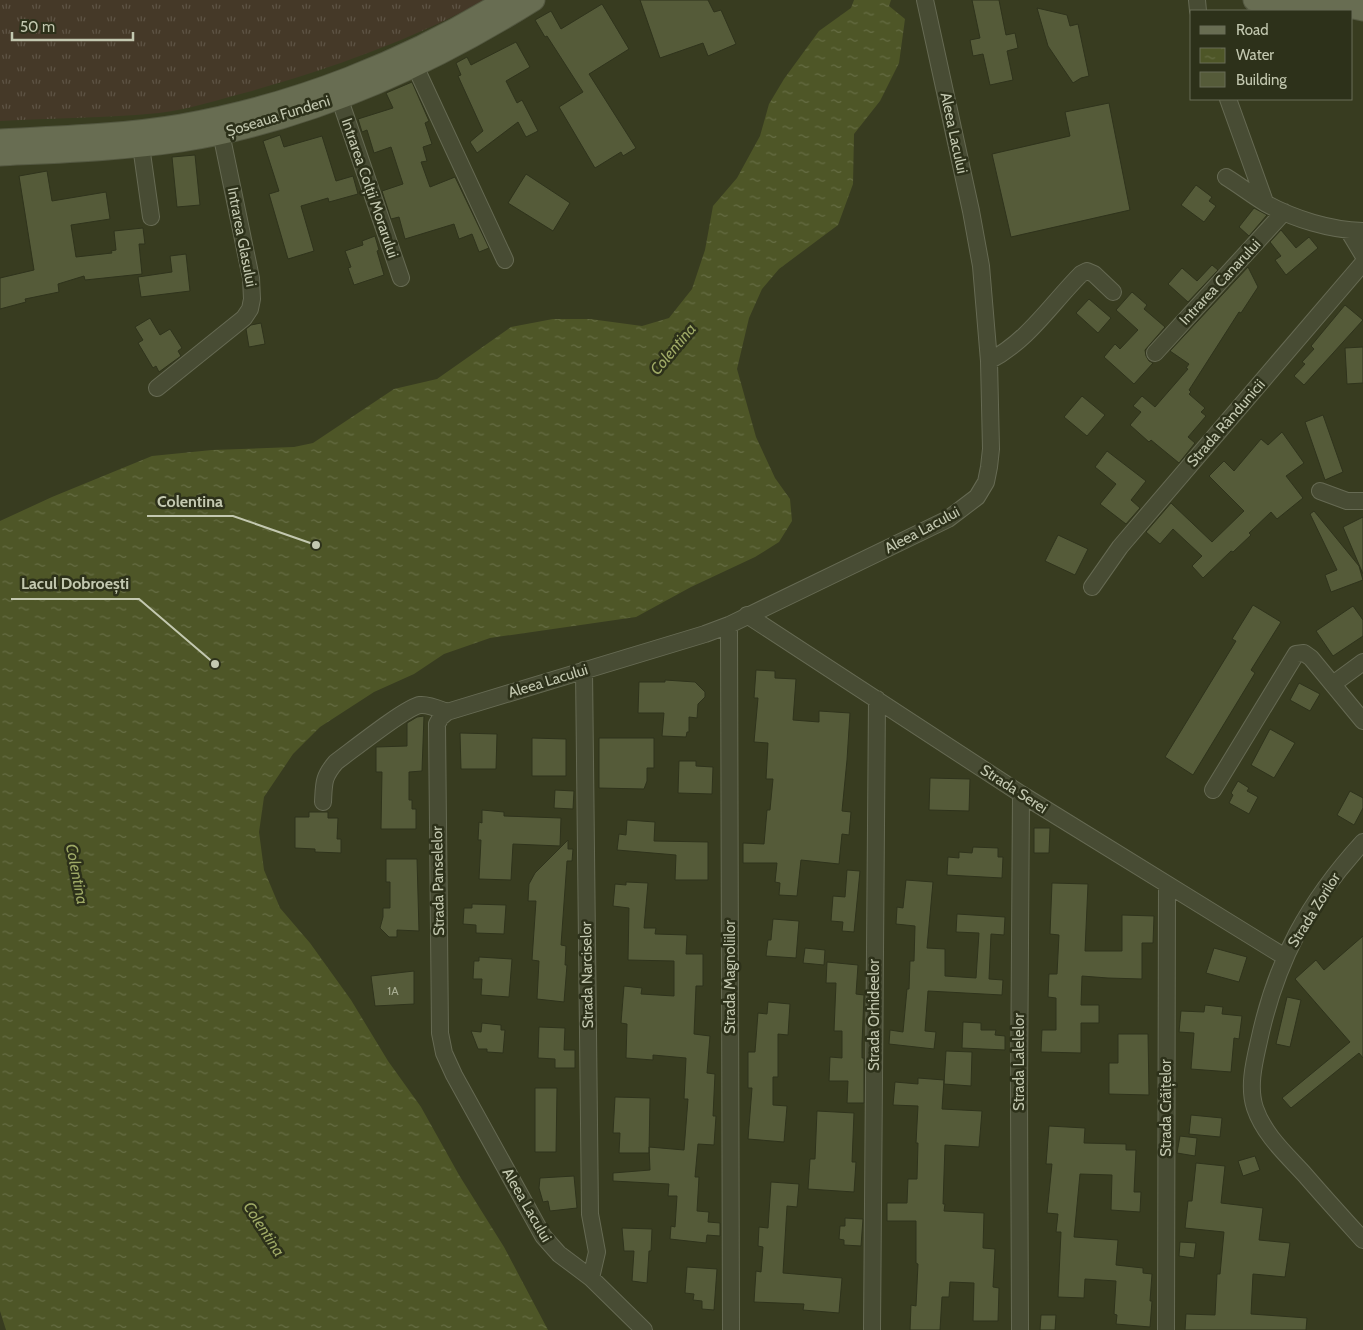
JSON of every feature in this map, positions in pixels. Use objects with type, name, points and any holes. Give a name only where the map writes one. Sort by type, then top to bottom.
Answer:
[{"type":"main road","name":"Șoseaua Fundeni","points":[[0,140],[131,132],[180,125],[232,114],[314,90],[361,72],[419,47],[505,0]]},
{"type":"main road","name":"Șoseaua Fundeni","points":[[0,155],[142,146],[221,133],[272,119],[339,98],[415,66],[483,31],[534,0]]},
{"type":"main road","points":[[1254,0],[1304,10]]},
{"type":"main road","points":[[1315,0],[1363,10]]},
{"type":"street","name":"Aleea Lacului","points":[[447,712],[705,634],[729,625],[936,525],[960,511],[978,497],[986,482],[991,448],[989,361],[981,266],[926,0]]},
{"type":"street","points":[[415,66],[505,260]]},
{"type":"street","name":"Intrarea Colții Morarului","points":[[339,98],[401,278]]},
{"type":"street","points":[[1228,100],[1265,202]]},
{"type":"street","name":"Intrarea Glasului","points":[[157,388],[237,325],[250,309],[252,278],[221,133]]},
{"type":"street","points":[[142,146],[151,217]]},
{"type":"street","points":[[1226,176],[1265,202],[1284,212],[1331,227],[1355,231],[1363,255]]},
{"type":"street","name":"Intrarea Canarului","points":[[1155,353],[1284,212]]},
{"type":"street","name":"Strada Rândunicii","points":[[1092,587],[1120,547],[1363,262]]},
{"type":"street","points":[[989,361],[999,356],[1021,339],[1081,274],[1087,271],[1094,274],[1113,292]]},
{"type":"street","points":[[1320,491],[1347,502],[1363,501]]},
{"type":"street","name":"Strada Serei","points":[[748,615],[1021,794],[1285,957]]},
{"type":"street","name":"Strada Magnoliilor","points":[[729,625],[731,1330]]},
{"type":"street","points":[[1214,790],[1296,654],[1304,653],[1311,658],[1363,721]]},
{"type":"street","points":[[1333,684],[1363,662]]},
{"type":"street","name":"Strada Narciselor","points":[[584,670],[590,1214],[597,1252],[591,1278]]},
{"type":"street","name":"Strada Orhideelor","points":[[872,1330],[877,699]]},
{"type":"street","points":[[323,802],[324,780],[327,772],[336,762],[395,719],[422,705],[447,712]]},
{"type":"street","name":"Strada Panselelor","points":[[444,1053],[440,1032],[436,732],[437,724],[447,712]]},
{"type":"street","name":"Strada Lalelelor","points":[[1020,1330],[1021,794]]},
{"type":"street","name":"Strada Zorilor","points":[[1363,842],[1325,887],[1302,924],[1285,957],[1268,1005],[1257,1051],[1252,1085],[1256,1110],[1275,1142],[1363,1240]]},
{"type":"street","name":"Strada Crăițelor","points":[[1166,1330],[1167,885]]},
{"type":"street","name":"Aleea Lacului","points":[[444,1053],[454,1075],[543,1236],[559,1254],[591,1278],[644,1330]]},
{"type":"green space","points":[[0,0],[484,0],[457,15],[369,53],[278,83],[204,104],[159,113],[0,121]]},
{"type":"water","points":[[854,0],[891,0],[889,6],[905,19],[899,63],[880,101],[854,134],[853,184],[838,225],[779,269],[762,289],[749,318],[737,369],[756,437],[775,478],[790,499],[792,521],[779,542],[755,557],[691,587],[636,617],[490,638],[444,654],[414,674],[374,692],[320,727],[293,754],[264,797],[259,832],[264,870],[280,908],[310,943],[351,1000],[388,1061],[421,1107],[459,1175],[504,1247],[548,1330],[6,1330],[0,1311],[0,521],[52,497],[152,456],[212,450],[294,447],[313,443],[394,389],[437,379],[511,327],[553,319],[590,319],[642,326],[669,318],[692,289],[705,250],[713,206],[737,178],[760,136],[769,104],[784,79],[819,31],[851,8]]},
{"type":"building","points":[[640,0],[708,0],[714,12],[721,10],[736,44],[708,56],[703,43],[660,58]]},
{"type":"building","points":[[972,0],[999,0],[1006,35],[1015,33],[1018,48],[1007,51],[1013,80],[990,85],[983,54],[973,56],[970,40],[980,38]]},
{"type":"building","points":[[602,4],[629,49],[589,74],[636,148],[623,156],[621,152],[595,168],[559,107],[583,92],[535,20],[551,11],[561,29]]},
{"type":"building","points":[[1037,8],[1067,15],[1070,26],[1078,24],[1089,76],[1073,83],[1048,46]]},
{"type":"building","points":[[516,42],[530,67],[506,81],[517,103],[522,100],[538,131],[526,137],[518,122],[477,153],[470,142],[483,131],[458,76],[461,75],[456,63],[467,57],[471,65]]},
{"type":"building","points":[[412,82],[429,121],[425,123],[432,144],[423,147],[427,161],[421,162],[430,187],[455,177],[489,248],[479,252],[472,234],[459,239],[454,224],[405,239],[399,217],[391,219],[382,191],[403,184],[391,147],[374,153],[367,130],[362,132],[358,119],[393,108],[386,93]]},
{"type":"building","points":[[1109,103],[1130,210],[1011,237],[992,154],[1070,136],[1065,112]]},
{"type":"building","points":[[280,135],[284,147],[322,136],[336,181],[353,176],[358,194],[329,202],[328,198],[301,206],[314,251],[288,259],[269,194],[279,191],[263,141]]},
{"type":"building","points":[[195,155],[200,205],[177,207],[172,157]]},
{"type":"building","points":[[47,171],[52,201],[106,192],[110,219],[71,225],[76,257],[112,253],[111,251],[116,250],[114,231],[143,228],[145,244],[139,244],[142,274],[85,280],[84,276],[58,284],[59,292],[25,299],[26,302],[0,309],[0,278],[34,270],[19,176]]},
{"type":"building","points":[[526,174],[570,203],[553,231],[508,203]]},
{"type":"building","points":[[1196,185],[1212,197],[1209,201],[1216,206],[1204,222],[1181,205]]},
{"type":"building","points":[[1254,208],[1267,215],[1249,236],[1239,227]]},
{"type":"building","points":[[1281,230],[1296,248],[1309,237],[1318,248],[1286,275],[1275,260],[1281,256],[1270,242]]},
{"type":"building","points":[[375,236],[384,275],[354,285],[348,268],[351,267],[345,251],[363,245],[362,241]]},
{"type":"building","points":[[186,254],[190,291],[141,297],[138,277],[172,272],[170,256]]},
{"type":"building","points":[[1212,265],[1218,270],[1188,302],[1168,284],[1182,268],[1197,281]]},
{"type":"building","points":[[1248,267],[1258,287],[1241,313],[1239,312],[1189,390],[1191,392],[1189,394],[1205,408],[1201,412],[1206,416],[1188,437],[1195,443],[1179,463],[1151,440],[1149,442],[1130,425],[1141,412],[1133,406],[1142,396],[1155,407],[1188,369],[1186,368],[1189,364],[1170,351]]},
{"type":"building","points":[[1132,292],[1147,305],[1144,309],[1165,327],[1145,350],[1149,361],[1153,363],[1134,384],[1104,357],[1115,344],[1120,349],[1138,330],[1116,310]]},
{"type":"building","points":[[1089,299],[1111,318],[1098,333],[1076,313]]},
{"type":"building","points":[[1345,305],[1363,320],[1304,385],[1294,376],[1305,364],[1302,362],[1314,349],[1311,346]]},
{"type":"building","points":[[150,318],[160,335],[170,329],[182,348],[178,351],[181,356],[159,372],[156,366],[153,368],[138,343],[143,340],[135,327]]},
{"type":"building","points":[[261,323],[265,344],[249,347],[246,329],[251,325]]},
{"type":"building","points":[[1363,347],[1363,383],[1347,384],[1345,348]]},
{"type":"building","points":[[1082,396],[1105,415],[1087,436],[1064,417]]},
{"type":"building","points":[[1323,415],[1343,472],[1325,480],[1305,422]]},
{"type":"building","points":[[1282,432],[1304,463],[1286,476],[1303,498],[1277,519],[1271,512],[1249,533],[1251,535],[1203,578],[1192,566],[1202,556],[1173,529],[1160,544],[1146,532],[1171,503],[1212,542],[1244,511],[1209,476],[1224,461],[1234,471],[1261,439],[1268,445]]},
{"type":"building","points":[[1107,451],[1146,481],[1131,500],[1140,508],[1126,524],[1100,504],[1116,484],[1095,467]]},
{"type":"building","points":[[1314,511],[1359,566],[1363,580],[1331,592],[1325,575],[1337,570],[1310,514]]},
{"type":"building","points":[[1363,517],[1363,574],[1343,527]]},
{"type":"building","points":[[1058,535],[1088,549],[1075,575],[1045,561]]},
{"type":"building","points":[[1253,605],[1281,622],[1251,670],[1255,673],[1193,775],[1165,757],[1236,641],[1232,639]]},
{"type":"building","points":[[1353,606],[1363,620],[1363,636],[1333,656],[1316,631]]},
{"type":"building","points":[[756,670],[775,671],[775,678],[796,679],[793,720],[819,722],[819,711],[850,713],[842,811],[851,812],[849,835],[842,834],[839,864],[801,860],[797,896],[779,895],[780,883],[775,882],[777,863],[743,863],[743,843],[764,844],[767,810],[770,810],[773,779],[766,779],[768,743],[754,742],[758,698],[754,698]]},
{"type":"building","points":[[665,680],[695,682],[705,692],[705,697],[698,704],[697,718],[689,717],[689,732],[687,732],[686,737],[662,736],[664,713],[638,713],[639,682],[665,682]]},
{"type":"building","points":[[1299,683],[1320,694],[1310,711],[1290,700]]},
{"type":"building","points":[[424,716],[422,771],[409,772],[409,800],[412,800],[412,809],[416,809],[416,829],[381,829],[382,772],[376,772],[376,747],[407,746],[407,723],[417,717]]},
{"type":"building","points":[[1270,729],[1295,743],[1274,778],[1251,765]]},
{"type":"building","points":[[460,733],[497,734],[496,769],[461,769]]},
{"type":"building","points":[[532,738],[566,739],[566,776],[532,776]]},
{"type":"building","points":[[599,738],[654,738],[654,768],[647,768],[647,781],[644,789],[599,788]]},
{"type":"building","points":[[679,761],[696,761],[696,766],[713,767],[712,794],[678,793]]},
{"type":"building","points":[[930,778],[970,779],[969,811],[929,810]]},
{"type":"building","points":[[1238,781],[1249,788],[1247,791],[1258,797],[1249,814],[1229,803],[1233,795],[1231,793]]},
{"type":"building","points":[[555,790],[574,791],[573,809],[554,808]]},
{"type":"building","points":[[1350,791],[1363,798],[1363,808],[1354,825],[1337,815]]},
{"type":"building","points":[[482,810],[504,812],[504,816],[561,818],[560,846],[513,844],[511,880],[479,879],[481,840],[478,840],[479,822],[482,823]]},
{"type":"building","points":[[309,812],[328,812],[328,818],[338,818],[337,839],[341,839],[341,853],[315,852],[315,849],[295,848],[295,817],[309,817]]},
{"type":"building","points":[[627,820],[655,822],[654,841],[708,842],[708,880],[675,880],[676,855],[617,850],[619,834],[626,835]]},
{"type":"building","points":[[1034,828],[1050,828],[1049,853],[1034,853]]},
{"type":"building","points":[[568,840],[568,849],[573,849],[572,861],[567,861],[561,945],[566,946],[565,965],[567,965],[564,1002],[537,999],[539,961],[532,960],[536,901],[528,901],[529,884],[535,873]]},
{"type":"building","points":[[973,847],[998,848],[998,857],[1003,857],[1002,878],[947,875],[948,857],[959,858],[959,852],[972,853]]},
{"type":"building","points":[[386,859],[417,859],[419,931],[397,930],[397,937],[389,937],[380,928],[383,908],[390,908],[390,882],[386,882]]},
{"type":"building","points":[[847,870],[860,871],[854,932],[842,931],[843,922],[831,921],[833,896],[845,897]]},
{"type":"building","points":[[906,880],[933,882],[927,948],[945,949],[945,976],[976,978],[979,933],[956,932],[957,914],[1005,917],[1004,935],[991,934],[989,979],[1003,980],[1002,995],[928,991],[925,1031],[936,1032],[934,1049],[889,1044],[890,1030],[903,1032],[907,989],[909,989],[910,961],[914,961],[915,926],[896,924],[897,907],[903,908]]},
{"type":"building","points":[[626,882],[648,883],[644,928],[656,928],[655,934],[687,935],[686,954],[703,954],[703,986],[696,986],[694,1034],[710,1036],[707,1073],[715,1074],[713,1116],[716,1116],[714,1145],[698,1144],[695,1177],[699,1177],[697,1211],[709,1212],[708,1222],[720,1223],[720,1236],[707,1235],[706,1243],[670,1239],[671,1226],[675,1227],[677,1196],[668,1196],[669,1184],[613,1181],[613,1173],[650,1170],[649,1147],[684,1150],[688,1099],[684,1099],[686,1058],[653,1055],[653,1060],[626,1058],[627,1024],[621,1023],[624,986],[642,988],[641,994],[674,996],[674,961],[628,960],[629,908],[613,906],[615,884],[626,885]]},
{"type":"building","points":[[1052,883],[1088,884],[1085,951],[1122,951],[1122,915],[1154,916],[1153,943],[1142,943],[1142,979],[1082,976],[1081,1005],[1099,1005],[1099,1023],[1081,1023],[1081,1053],[1041,1052],[1042,1030],[1056,1030],[1056,998],[1048,997],[1049,974],[1057,974],[1059,935],[1050,934]]},
{"type":"building","points":[[472,904],[506,905],[504,934],[476,933],[476,925],[463,924],[464,908],[472,908]]},
{"type":"building","points":[[773,919],[799,921],[796,958],[766,956],[768,940],[771,940]]},
{"type":"building","points":[[1363,936],[1363,1058],[1359,1053],[1291,1108],[1282,1098],[1350,1042],[1295,979],[1316,960],[1324,970]]},
{"type":"building","points":[[805,948],[825,950],[824,965],[803,963]]},
{"type":"building","points":[[1214,948],[1247,957],[1239,982],[1206,973]]},
{"type":"building","points":[[479,957],[512,959],[509,997],[481,995],[482,979],[473,979],[474,961],[479,961]]},
{"type":"building","points":[[827,962],[858,965],[856,994],[864,995],[862,1058],[864,1058],[864,1103],[847,1103],[848,1081],[829,1081],[830,1057],[842,1058],[842,1031],[834,1031],[836,983],[826,983]]},
{"type":"building","points":[[414,971],[414,1004],[375,1006],[371,976]]},
{"type":"building","points":[[1287,997],[1301,1000],[1290,1047],[1276,1044]]},
{"type":"building","points":[[768,1002],[790,1004],[788,1035],[778,1034],[778,1077],[773,1077],[773,1105],[787,1106],[784,1142],[748,1139],[752,1088],[748,1088],[748,1052],[755,1052],[758,1013],[767,1014]]},
{"type":"building","points":[[1205,1005],[1223,1007],[1222,1014],[1242,1016],[1239,1039],[1234,1038],[1231,1072],[1191,1069],[1194,1033],[1179,1032],[1181,1011],[1204,1012]]},
{"type":"building","points":[[963,1022],[981,1023],[981,1030],[996,1030],[995,1035],[1005,1036],[1005,1050],[962,1048]]},
{"type":"building","points":[[482,1023],[501,1025],[501,1030],[505,1030],[503,1053],[487,1052],[487,1049],[478,1049],[471,1031],[481,1032]]},
{"type":"building","points":[[539,1027],[565,1028],[564,1050],[575,1050],[575,1068],[555,1068],[555,1059],[538,1058]]},
{"type":"building","points":[[1118,1034],[1148,1034],[1149,1095],[1109,1094],[1109,1063],[1118,1063]]},
{"type":"building","points":[[946,1051],[972,1052],[971,1086],[944,1084]]},
{"type":"building","points":[[918,1078],[944,1080],[942,1109],[982,1111],[979,1147],[945,1145],[943,1204],[945,1204],[944,1211],[984,1213],[983,1248],[995,1249],[993,1287],[999,1288],[998,1321],[973,1321],[974,1283],[950,1282],[949,1297],[942,1297],[940,1330],[910,1330],[911,1305],[916,1306],[918,1264],[916,1263],[916,1221],[887,1221],[887,1203],[907,1203],[908,1179],[917,1179],[918,1106],[893,1105],[895,1082],[918,1084]]},
{"type":"building","points":[[535,1088],[557,1088],[556,1152],[535,1152]]},
{"type":"building","points":[[615,1097],[650,1098],[649,1153],[619,1153],[620,1133],[613,1133]]},
{"type":"building","points":[[817,1111],[854,1113],[852,1162],[856,1162],[854,1192],[808,1189],[810,1159],[815,1159]]},
{"type":"building","points":[[1191,1115],[1222,1118],[1220,1137],[1189,1134]]},
{"type":"building","points":[[1049,1126],[1085,1128],[1084,1143],[1126,1144],[1126,1150],[1136,1150],[1134,1192],[1141,1192],[1140,1212],[1111,1210],[1112,1175],[1080,1174],[1074,1237],[1118,1240],[1116,1265],[1143,1268],[1143,1273],[1152,1274],[1150,1327],[1116,1324],[1117,1315],[1114,1314],[1116,1281],[1085,1279],[1084,1298],[1058,1297],[1061,1232],[1056,1232],[1058,1214],[1047,1213],[1052,1164],[1046,1164]]},
{"type":"building","points":[[1180,1136],[1197,1138],[1195,1156],[1177,1153]]},
{"type":"building","points":[[1255,1156],[1260,1170],[1243,1176],[1238,1161]]},
{"type":"building","points":[[1196,1163],[1225,1166],[1221,1203],[1263,1208],[1259,1240],[1290,1243],[1285,1277],[1253,1274],[1251,1314],[1307,1318],[1306,1330],[1185,1330],[1186,1314],[1215,1315],[1217,1274],[1220,1274],[1224,1232],[1185,1228],[1188,1201],[1192,1201]]},
{"type":"building","points":[[574,1176],[577,1208],[550,1211],[548,1201],[543,1202],[539,1188],[540,1178]]},
{"type":"building","points":[[771,1182],[799,1184],[797,1207],[787,1206],[783,1273],[842,1278],[839,1313],[803,1310],[804,1304],[754,1302],[756,1271],[761,1272],[763,1247],[758,1246],[759,1227],[768,1228]]},
{"type":"building","points":[[845,1218],[863,1219],[861,1246],[844,1245],[844,1240],[839,1239],[840,1226],[845,1226]]},
{"type":"building","points":[[622,1228],[652,1229],[647,1283],[632,1281],[634,1251],[624,1251]]},
{"type":"building","points":[[1180,1242],[1196,1243],[1194,1258],[1179,1256]]},
{"type":"building","points":[[687,1267],[717,1269],[714,1310],[702,1309],[702,1301],[693,1300],[694,1294],[685,1293]]},
{"type":"building","points":[[1041,1315],[1056,1315],[1055,1330],[1040,1330]]},
{"type":"place","name":"Colentina","points":[[316,545]]},
{"type":"place","name":"Lacul Dobroești","points":[[215,664]]}]
